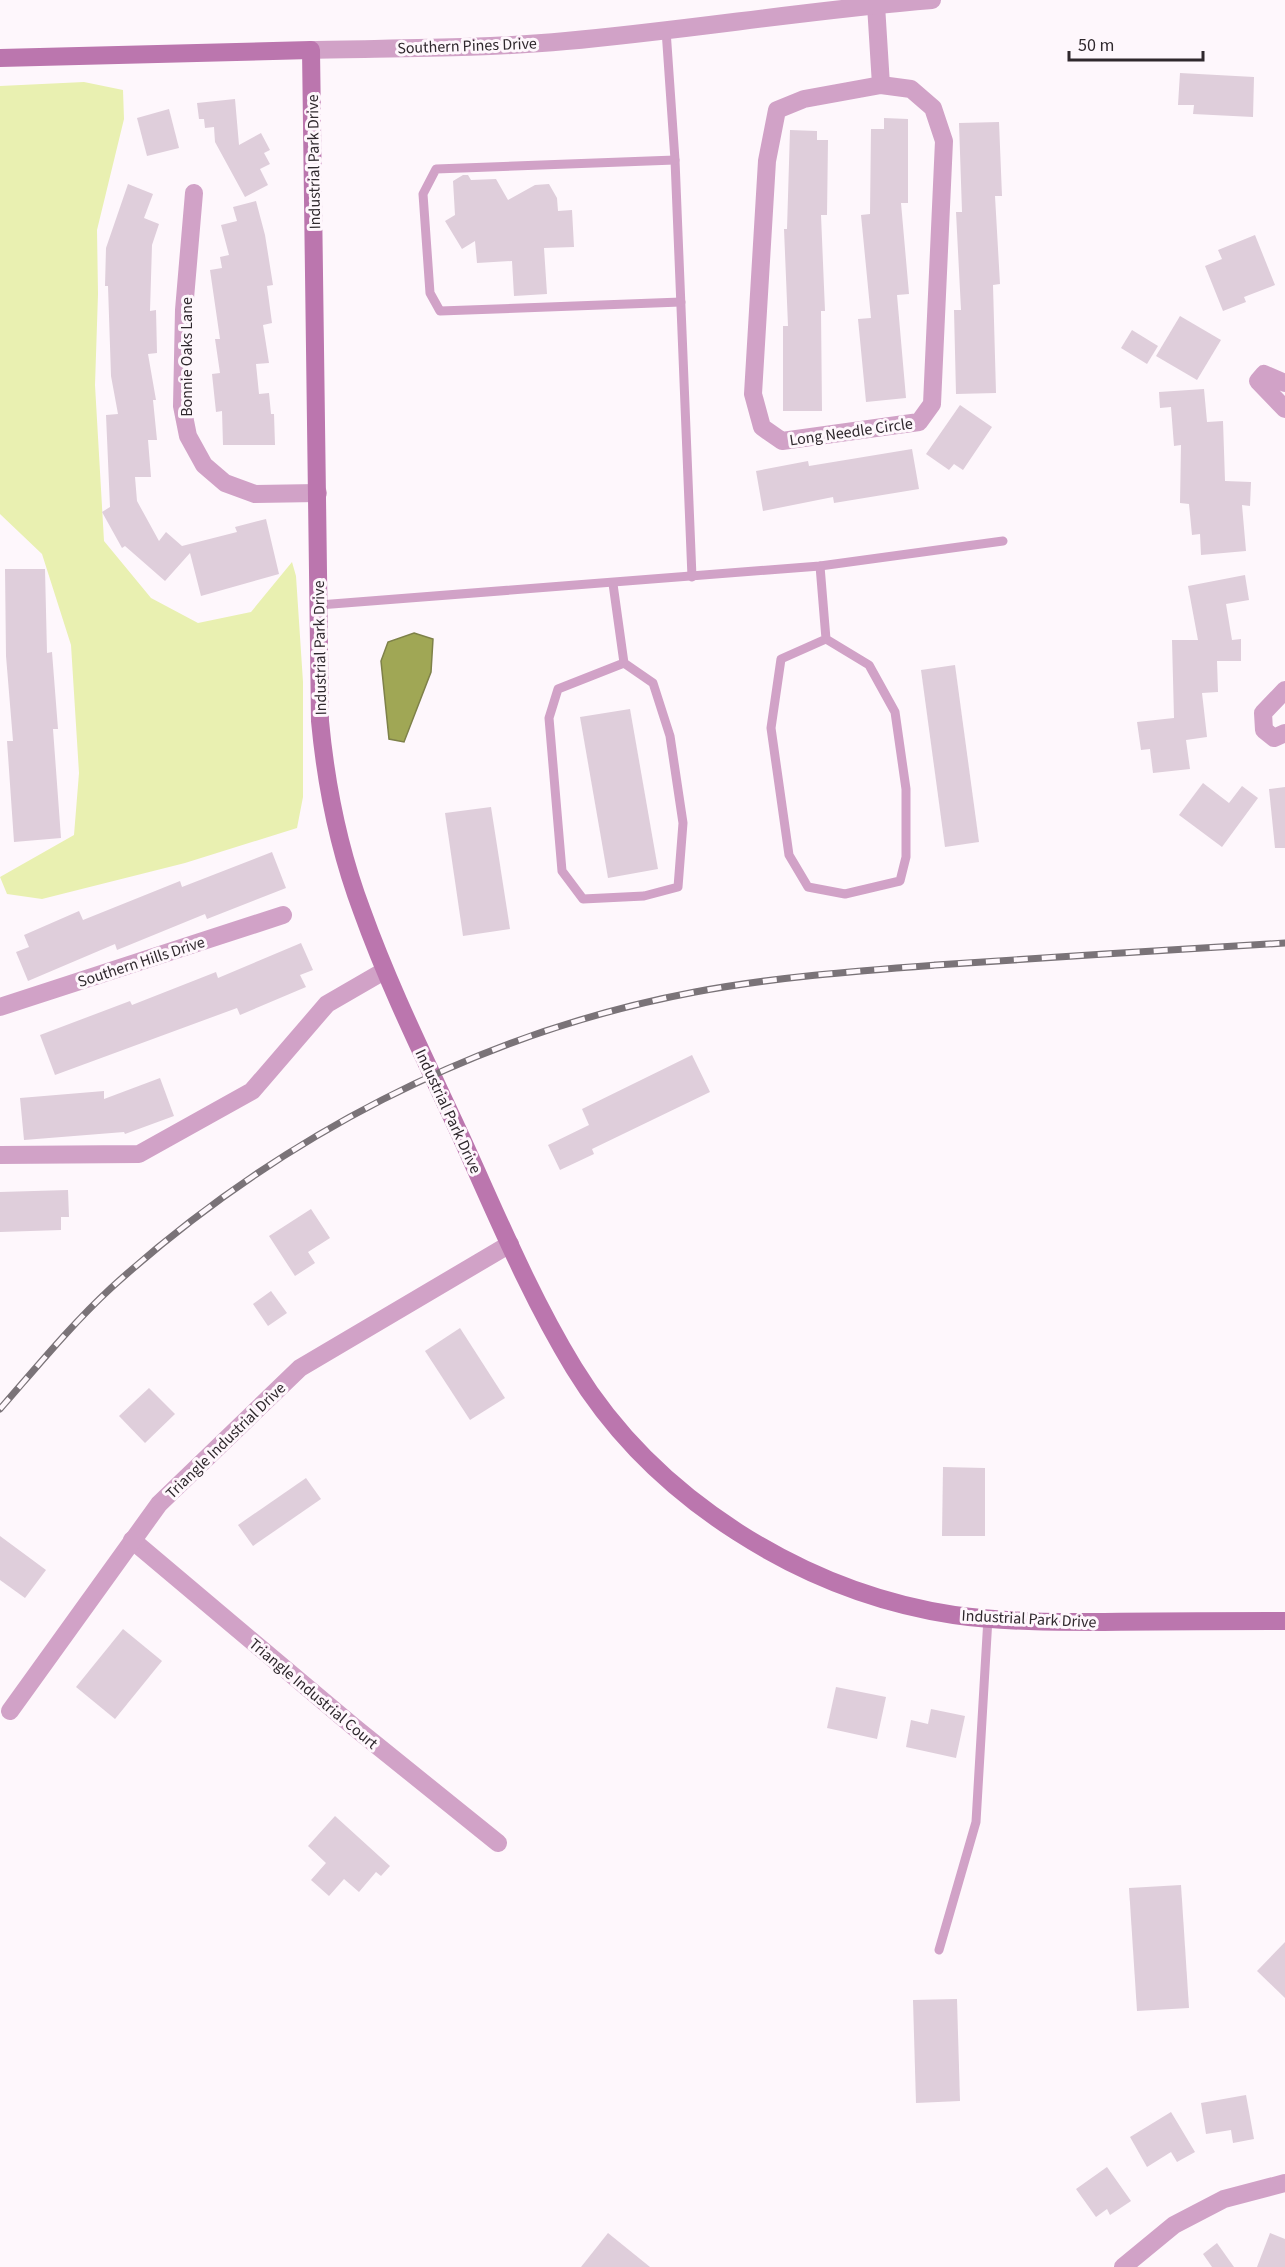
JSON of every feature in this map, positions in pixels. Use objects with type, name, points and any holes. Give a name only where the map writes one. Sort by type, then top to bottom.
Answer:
[{"type":"street","name":"Southern Pines Drive","points":[[0,58],[490,46],[565,41],[876,4],[932,0]]},
{"type":"street","points":[[876,4],[881,85]]},
{"type":"street","name":"Industrial Park Drive","points":[[311,50],[320,721],[324,766],[360,908],[384,971],[553,1333],[592,1395],[642,1455],[702,1507],[747,1538],[847,1587],[893,1602],[954,1615],[1031,1622],[1285,1621]]},
{"type":"street","name":"Long Needle Circle","points":[[881,85],[911,89],[933,108],[944,141],[932,404],[919,422],[782,441],[762,426],[753,394],[767,160],[777,110],[804,99],[881,85]]},
{"type":"street","name":"Bonnie Oaks Lane","points":[[194,193],[184,309],[182,406],[188,436],[204,465],[225,483],[255,494],[318,493]]},
{"type":"street","points":[[1285,383],[1264,374],[1257,381],[1285,409]]},
{"type":"street","points":[[1285,690],[1263,714],[1264,730],[1274,738],[1285,733]]},
{"type":"street","name":"Southern Hills Drive","points":[[0,1007],[283,915]]},
{"type":"street","points":[[0,1155],[139,1154],[252,1091],[327,1004],[384,971]]},
{"type":"street","name":"Triangle Industrial Drive","points":[[10,1711],[159,1504],[300,1368],[510,1244]]},
{"type":"street","name":"Triangle Industrial Court","points":[[132,1540],[354,1727],[498,1843]]},
{"type":"street","points":[[1123,2267],[1174,2225],[1214,2204],[1224,2199],[1285,2183]]},
{"type":"lane","points":[[666,30],[675,160],[692,577]]},
{"type":"lane","points":[[675,160],[436,169],[423,194],[430,293],[440,311],[681,302]]},
{"type":"lane","points":[[319,605],[613,584],[820,566],[1004,541]]},
{"type":"lane","points":[[820,566],[826,639]]},
{"type":"lane","points":[[613,584],[624,663],[653,684],[670,736],[683,823],[678,887],[644,896],[583,899],[562,871],[549,718],[558,689],[624,663]]},
{"type":"lane","points":[[826,639],[869,665],[895,712],[906,789],[906,857],[900,881],[845,894],[808,887],[789,855],[771,728],[781,659],[826,639]]},
{"type":"lane","points":[[939,1950],[976,1822],[988,1618]]},
{"type":"shaded area","points":[[84,82],[123,90],[124,119],[97,230],[98,294],[95,385],[104,541],[151,598],[198,623],[251,612],[292,562],[296,576],[303,682],[303,797],[297,828],[185,863],[42,899],[7,894],[0,877],[74,835],[79,773],[71,645],[42,554],[0,514],[0,86]]},
{"type":"shaded area","points":[[414,633],[433,639],[431,672],[404,742],[389,739],[381,661],[388,642]]},
{"type":"building","points":[[1180,73],[1254,77],[1253,117],[1193,114],[1194,105],[1178,105]]},
{"type":"building","points":[[235,99],[239,145],[261,133],[270,150],[264,153],[270,164],[260,169],[268,185],[245,197],[215,142],[214,127],[205,128],[204,119],[199,119],[197,103]]},
{"type":"building","points":[[169,109],[179,148],[147,156],[137,118]]},
{"type":"building","points":[[884,118],[908,119],[908,203],[901,203],[909,294],[897,295],[906,398],[866,402],[858,319],[871,318],[861,215],[870,214],[871,129],[884,129]]},
{"type":"building","points":[[999,122],[1002,196],[995,196],[1000,284],[993,285],[996,393],[956,394],[954,310],[961,310],[956,212],[962,212],[959,123]]},
{"type":"building","points":[[790,130],[817,131],[817,140],[828,140],[827,215],[821,215],[825,311],[821,311],[822,411],[783,411],[783,326],[788,326],[784,229],[787,229]]},
{"type":"building","points":[[463,175],[468,175],[471,180],[496,179],[508,200],[535,185],[549,184],[557,198],[558,211],[572,210],[574,247],[544,248],[547,294],[514,296],[512,261],[477,263],[475,241],[462,249],[445,221],[455,215],[453,181]]},
{"type":"building","points":[[128,184],[153,194],[144,218],[159,224],[152,245],[150,311],[156,310],[157,353],[148,354],[156,400],[153,400],[157,440],[148,440],[151,477],[135,477],[137,501],[159,541],[166,532],[182,546],[237,532],[235,527],[266,519],[279,574],[201,596],[190,553],[165,581],[125,546],[122,548],[102,512],[110,507],[106,415],[118,414],[111,376],[108,286],[105,286],[106,248]]},
{"type":"building","points":[[256,201],[265,235],[273,285],[267,286],[272,323],[263,325],[269,363],[256,364],[259,394],[269,393],[271,414],[274,414],[275,445],[223,445],[222,411],[216,412],[212,374],[220,373],[215,339],[220,339],[210,270],[222,268],[220,257],[229,255],[221,225],[237,221],[233,207]]},
{"type":"building","points":[[1255,235],[1275,285],[1244,297],[1246,302],[1223,311],[1205,266],[1222,259],[1218,250]]},
{"type":"building","points":[[1180,316],[1221,340],[1197,380],[1156,356]]},
{"type":"building","points":[[1132,330],[1158,346],[1147,364],[1121,348]]},
{"type":"building","points":[[1204,389],[1207,422],[1223,421],[1225,481],[1251,482],[1250,506],[1242,505],[1246,551],[1201,555],[1200,534],[1192,535],[1189,504],[1180,503],[1181,445],[1174,446],[1171,407],[1160,408],[1159,392]]},
{"type":"building","points":[[960,405],[992,427],[963,470],[954,464],[949,470],[926,454]]},
{"type":"building","points":[[912,449],[919,489],[834,503],[833,497],[763,511],[756,471],[808,461],[809,466]]},
{"type":"building","points":[[5,569],[45,569],[47,653],[52,652],[58,729],[53,729],[61,838],[14,842],[7,741],[13,741],[6,656]]},
{"type":"building","points":[[1245,575],[1249,600],[1226,604],[1232,640],[1241,639],[1241,661],[1217,661],[1218,692],[1202,693],[1207,737],[1186,740],[1190,769],[1153,773],[1150,749],[1141,750],[1137,722],[1174,718],[1172,640],[1198,640],[1188,586]]},
{"type":"building","points":[[955,665],[979,842],[945,847],[921,670]]},
{"type":"building","points":[[630,709],[658,869],[608,878],[580,717]]},
{"type":"building","points":[[1203,783],[1229,803],[1242,786],[1258,798],[1222,847],[1179,815]]},
{"type":"building","points":[[1285,787],[1285,848],[1275,848],[1269,789]]},
{"type":"building","points":[[491,807],[510,929],[463,936],[445,813]]},
{"type":"building","points":[[272,852],[286,888],[207,919],[205,914],[117,950],[115,944],[28,981],[16,952],[29,947],[24,935],[79,911],[83,920],[180,881],[182,887]]},
{"type":"building","points":[[301,943],[313,970],[300,975],[306,987],[240,1015],[237,1008],[55,1075],[40,1035],[130,1001],[132,1005],[216,972],[218,978]]},
{"type":"building","points":[[692,1055],[710,1092],[592,1149],[594,1154],[560,1170],[548,1145],[589,1125],[582,1109]]},
{"type":"building","points":[[160,1078],[174,1116],[125,1134],[124,1132],[24,1140],[20,1098],[104,1091],[104,1099]]},
{"type":"building","points":[[68,1190],[69,1217],[61,1217],[61,1230],[0,1232],[0,1192]]},
{"type":"building","points":[[311,1209],[330,1238],[308,1252],[315,1263],[295,1276],[269,1236]]},
{"type":"building","points":[[271,1291],[287,1313],[268,1326],[253,1304]]},
{"type":"building","points":[[460,1328],[505,1398],[470,1420],[425,1351]]},
{"type":"building","points":[[149,1388],[175,1414],[145,1443],[119,1416]]},
{"type":"building","points":[[943,1467],[985,1468],[985,1536],[942,1536]]},
{"type":"building","points":[[306,1478],[321,1499],[253,1546],[238,1525]]},
{"type":"building","points":[[0,1536],[46,1570],[25,1598],[0,1580]]},
{"type":"building","points":[[123,1629],[162,1661],[115,1719],[76,1687]]},
{"type":"building","points":[[836,1687],[886,1697],[877,1739],[827,1728]]},
{"type":"building","points":[[931,1709],[965,1716],[956,1758],[906,1747],[911,1720],[928,1724]]},
{"type":"building","points":[[335,1816],[390,1866],[381,1876],[376,1872],[359,1892],[344,1879],[329,1896],[311,1880],[326,1863],[308,1846]]},
{"type":"building","points":[[1181,1885],[1189,2008],[1137,2011],[1129,1888]]},
{"type":"building","points":[[1285,1942],[1285,1998],[1257,1971]]},
{"type":"building","points":[[957,1999],[960,2101],[916,2103],[913,2000]]},
{"type":"building","points":[[1246,2095],[1254,2139],[1233,2143],[1231,2130],[1206,2134],[1201,2103]]},
{"type":"building","points":[[1171,2112],[1195,2152],[1177,2162],[1171,2152],[1147,2167],[1130,2137]]},
{"type":"building","points":[[1107,2167],[1131,2201],[1110,2215],[1107,2209],[1096,2217],[1076,2189]]},
{"type":"building","points":[[608,2233],[650,2267],[581,2267]]},
{"type":"building","points":[[1270,2233],[1285,2239],[1285,2267],[1257,2267]]},
{"type":"building","points":[[1217,2243],[1234,2267],[1212,2267],[1203,2254]]},
{"type":"railway","points":[[0,1409],[68,1332],[111,1288],[174,1234],[241,1185],[310,1140],[383,1099],[458,1064],[535,1035],[614,1010],[695,992],[785,978],[936,965],[1285,943]]}]
